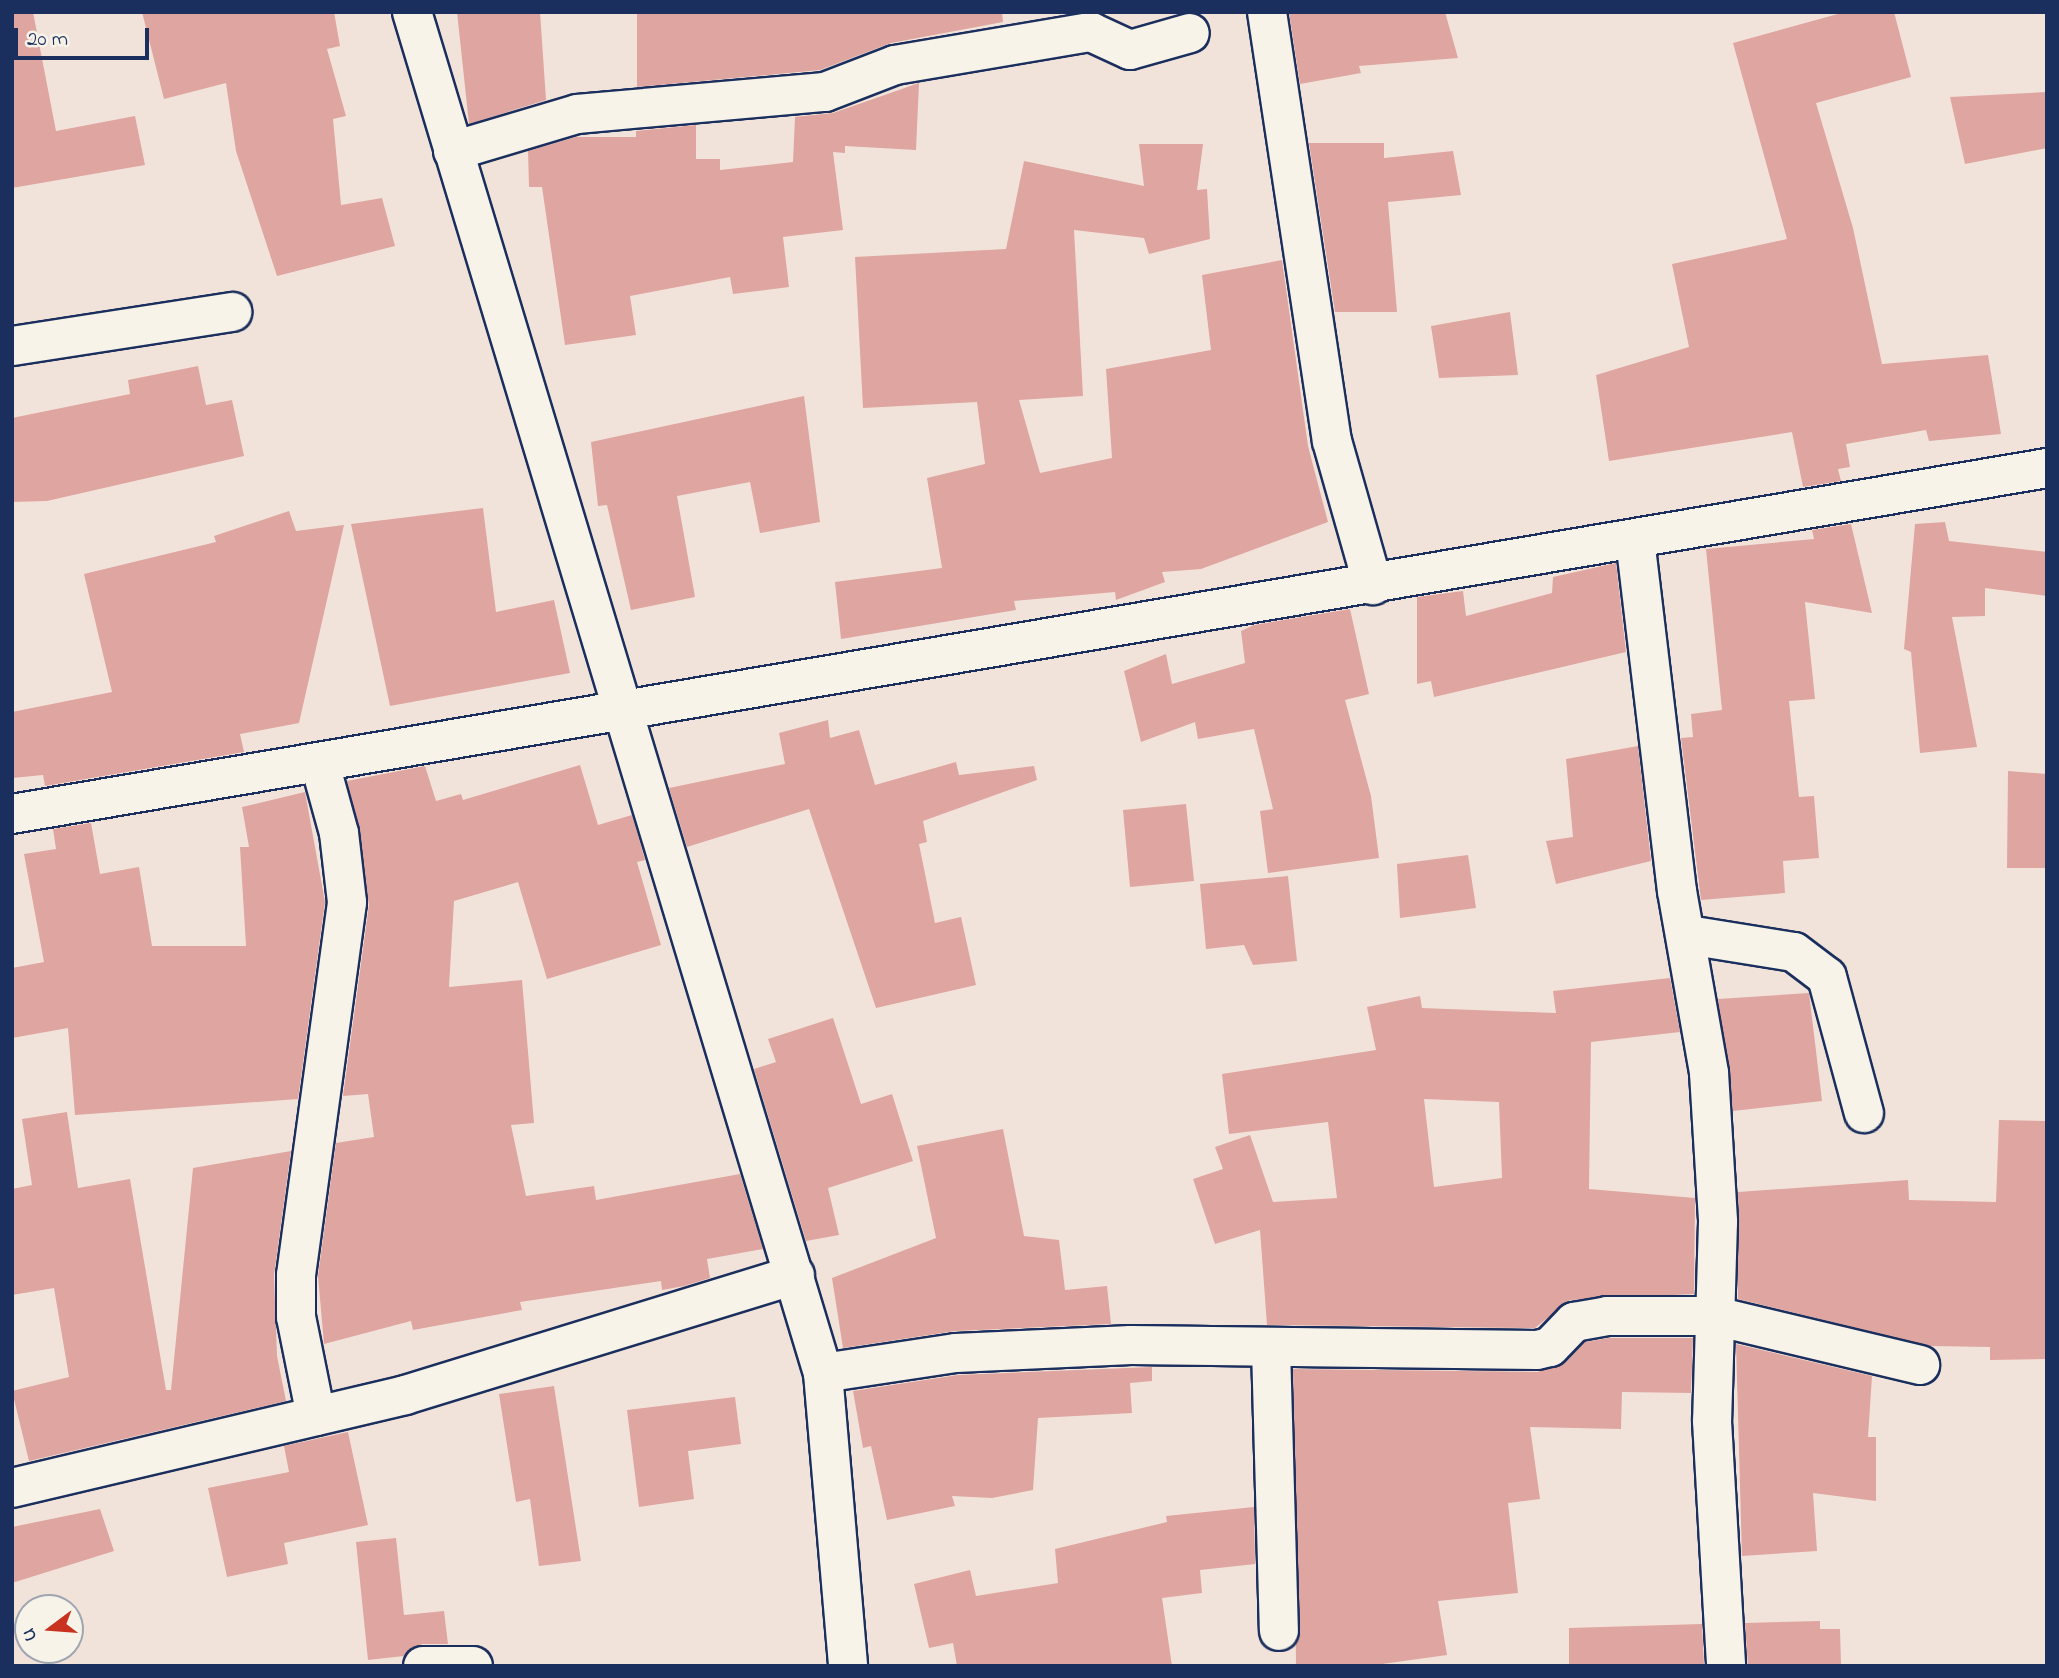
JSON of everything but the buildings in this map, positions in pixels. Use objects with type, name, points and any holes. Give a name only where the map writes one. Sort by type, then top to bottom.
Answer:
[{"type":"street","points":[[412,12],[619,713],[795,1275],[823,1373],[848,1666]]},
{"type":"street","points":[[1267,12],[1332,442],[1373,585]]},
{"type":"street","points":[[453,152],[577,114],[825,92],[895,65],[1091,32],[1130,50],[1190,33]]},
{"type":"street","points":[[12,346],[232,312]]},
{"type":"street","points":[[12,814],[1373,585],[2047,468]]},
{"type":"street","points":[[1635,539],[1677,891],[1688,935],[1709,1073],[1718,1222],[1712,1421],[1726,1666]]},
{"type":"street","points":[[316,1416],[296,1317],[296,1275],[347,902],[339,833],[320,764]]},
{"type":"street","points":[[1688,935],[1794,952],[1827,977],[1864,1113]]},
{"type":"street","points":[[12,1488],[405,1395],[795,1275]]},
{"type":"street","points":[[823,1373],[957,1353],[1271,1348],[1537,1350],[1590,1316],[1715,1316],[1920,1365]]},
{"type":"street","points":[[1271,1348],[1279,1631]]},
{"type":"street","points":[[423,1666],[473,1666]]}]
